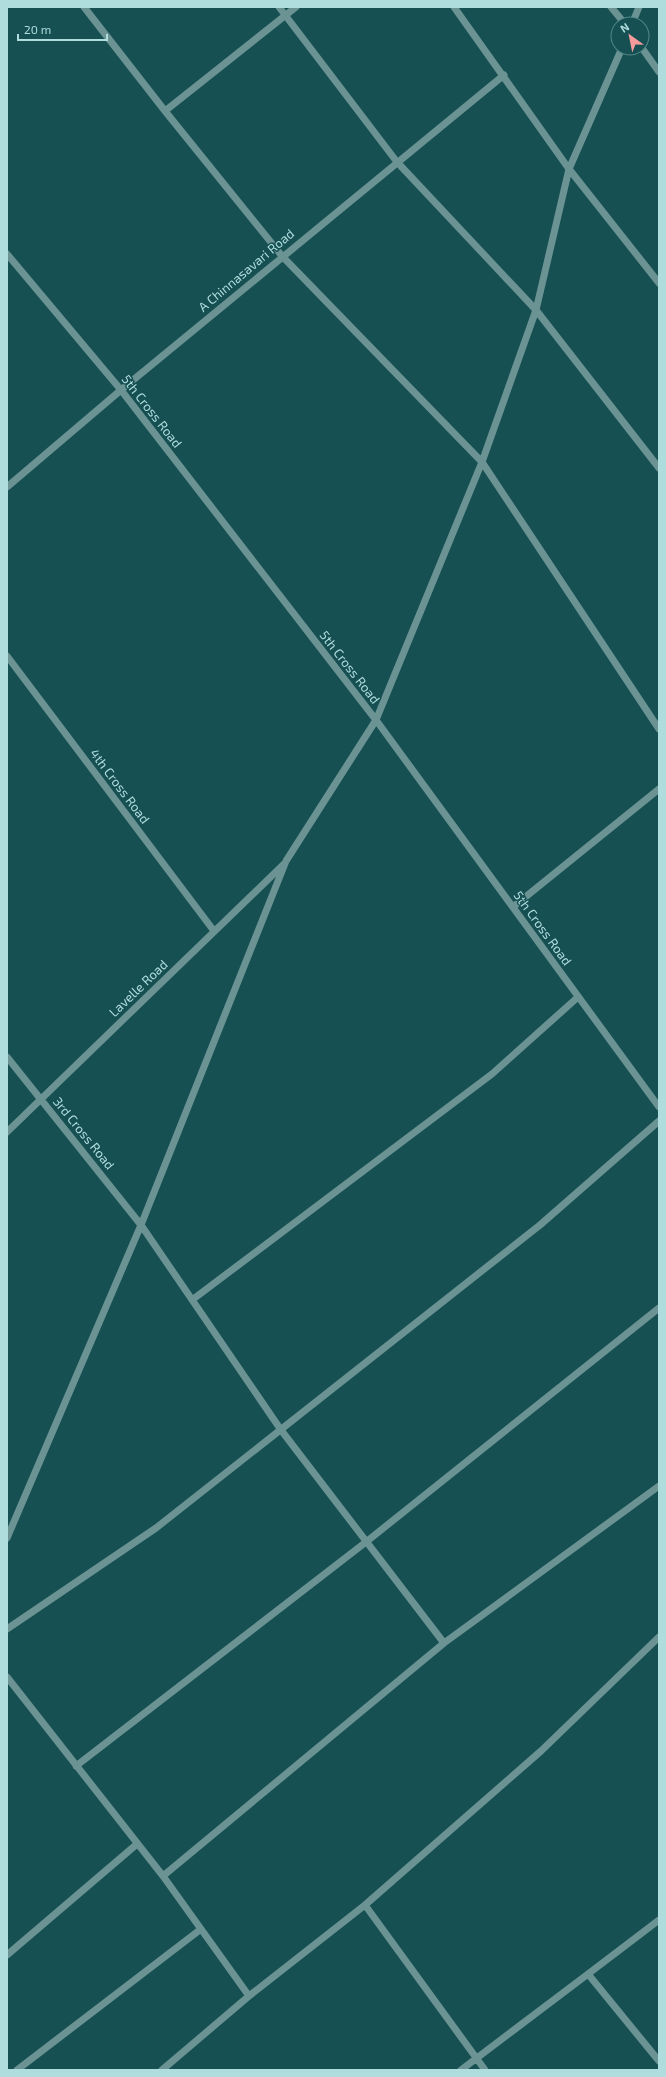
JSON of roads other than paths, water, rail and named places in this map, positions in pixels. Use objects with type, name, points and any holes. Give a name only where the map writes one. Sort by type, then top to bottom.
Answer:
[{"type":"street","points":[[84,7],[165,111],[282,256],[482,462],[659,730]]},
{"type":"street","points":[[279,7],[397,162],[536,310],[659,468]]},
{"type":"street","points":[[165,111],[296,7]]},
{"type":"street","points":[[454,7],[504,75],[569,169],[659,283]]},
{"type":"street","points":[[611,7],[618,16]]},
{"type":"street","points":[[7,1538],[141,1225],[286,861],[376,720],[482,462],[536,310],[569,169],[618,56]]},
{"type":"street","points":[[648,56],[659,72]]},
{"type":"street","name":"A Chinnasavari Road","points":[[7,487],[282,256],[504,75]]},
{"type":"street","name":"5th Cross Road","points":[[7,254],[121,390],[376,720],[659,1107]]},
{"type":"street","name":"4th Cross Road","points":[[7,656],[214,931]]},
{"type":"street","points":[[513,907],[659,789]]},
{"type":"street","name":"Lavelle Road","points":[[7,1132],[286,861]]},
{"type":"street","points":[[192,1300],[492,1074],[578,997]]},
{"type":"street","name":"3rd Cross Road","points":[[7,1057],[141,1225],[281,1430],[444,1643]]},
{"type":"street","points":[[7,1629],[156,1528],[540,1225],[659,1121]]},
{"type":"street","points":[[76,1766],[366,1542],[659,1308]]},
{"type":"street","points":[[163,1876],[444,1643],[659,1486]]},
{"type":"street","points":[[162,2070],[249,1996],[365,1905],[541,1751],[659,1637]]},
{"type":"street","points":[[7,1678],[163,1876],[249,1996]]},
{"type":"street","points":[[7,1955],[138,1844]]},
{"type":"street","points":[[365,1905],[485,2070]]},
{"type":"street","points":[[461,2070],[659,1920]]},
{"type":"street","points":[[17,2070],[201,1929]]},
{"type":"street","points":[[588,1974],[659,2061]]}]
